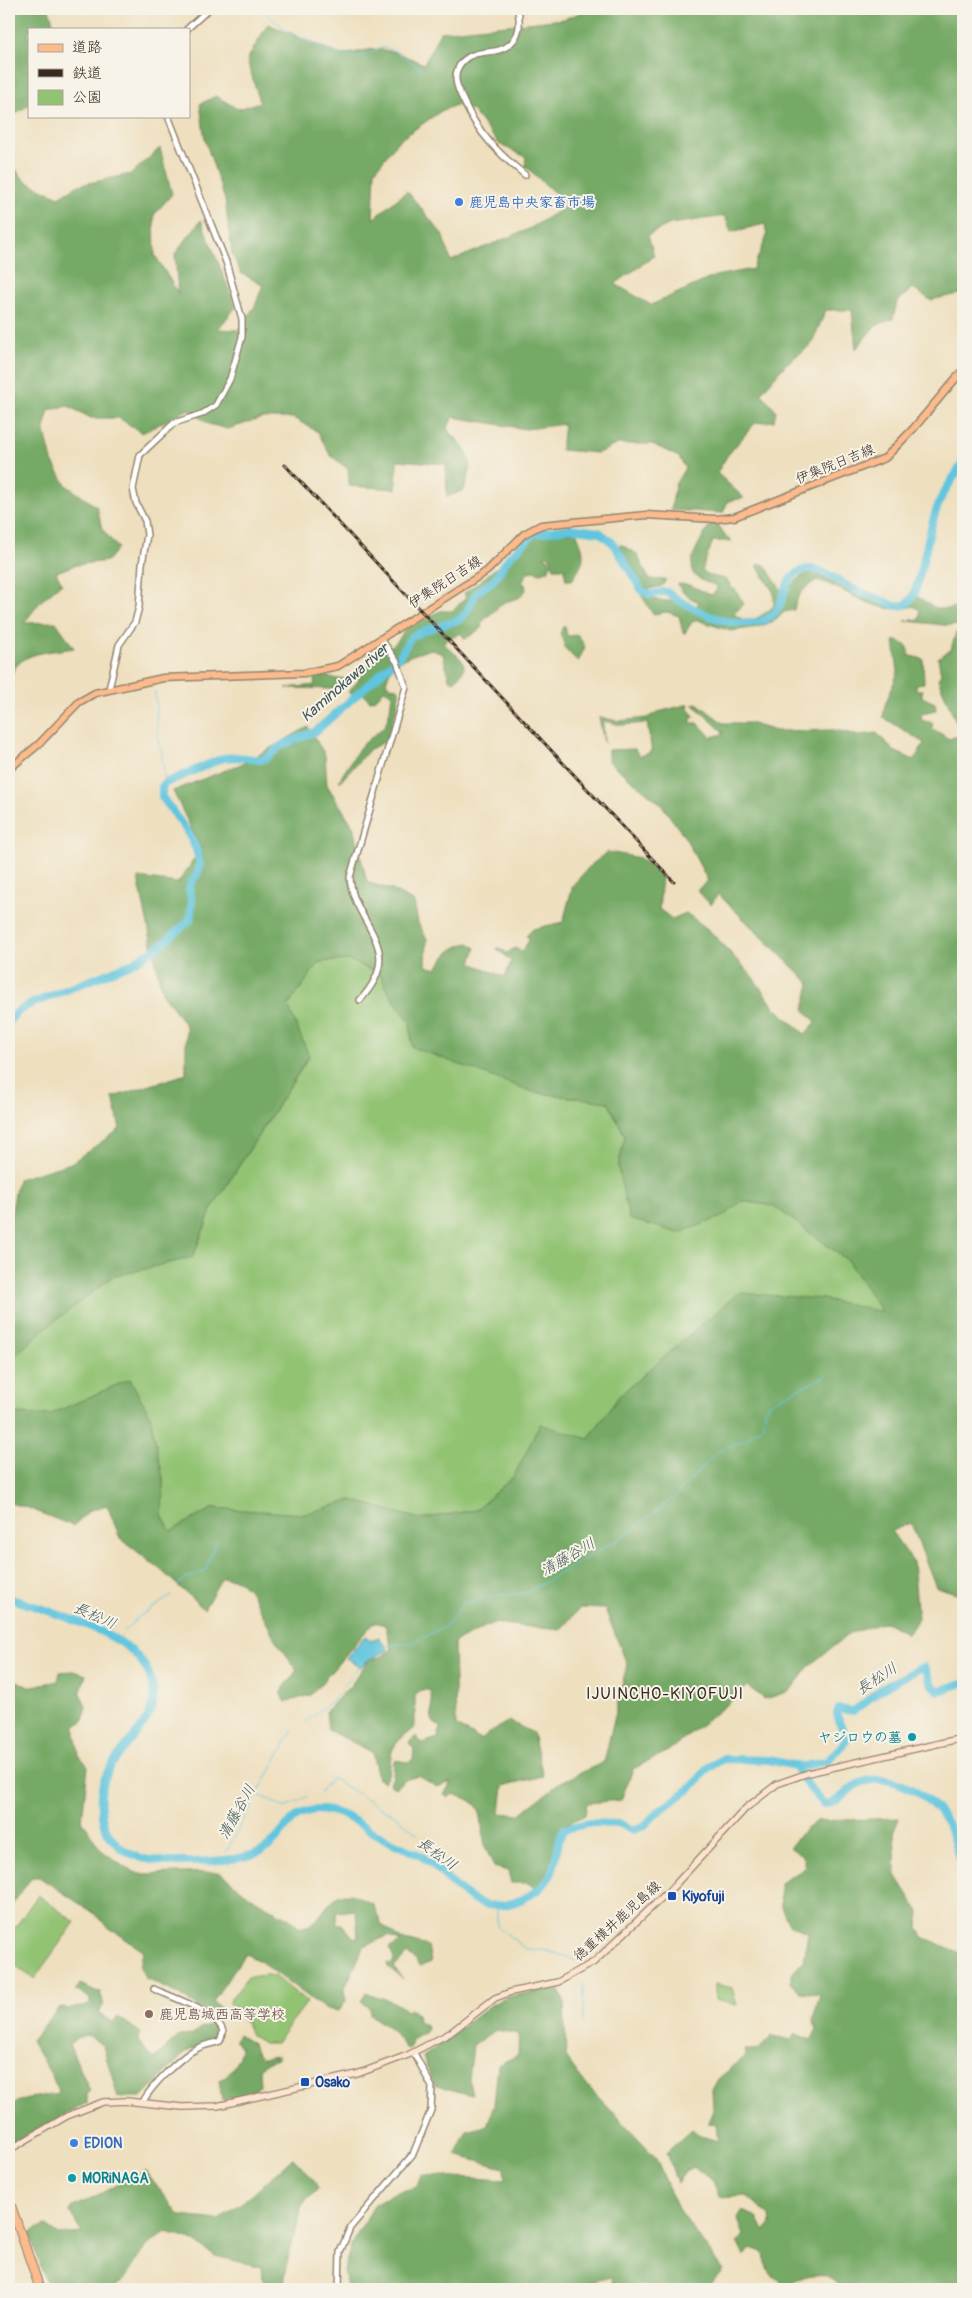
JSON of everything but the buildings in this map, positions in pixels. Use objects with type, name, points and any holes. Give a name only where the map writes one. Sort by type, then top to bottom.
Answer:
[{"type":"highway","points":[[9,2200],[24,2238],[40,2289]]},
{"type":"highway","points":[[9,2212],[24,2238]]},
{"type":"main road","name":"伊集院日吉線","points":[[9,770],[39,744],[79,702],[95,693],[163,678],[325,670],[351,660],[487,571],[520,537],[542,525],[646,515],[716,519],[734,517],[885,458],[913,429],[963,370]]},
{"type":"main road","name":"徳重横井鹿児島線","points":[[9,2150],[67,2116],[95,2104],[143,2102],[182,2108],[217,2106],[356,2074],[414,2052],[450,2033],[495,1998],[511,1992],[558,1982],[594,1962],[674,1886],[757,1798],[777,1784],[808,1773],[963,1738]]},
{"type":"street","points":[[188,28],[209,9]]},
{"type":"street","points":[[518,9],[519,32],[509,46],[468,56],[458,67],[455,80],[472,120],[481,134],[497,152],[525,175]]},
{"type":"street","points":[[109,690],[119,644],[134,622],[139,607],[142,564],[147,535],[145,520],[136,503],[133,489],[140,455],[174,423],[202,414],[216,405],[230,378],[242,337],[242,320],[226,262],[169,118]]},
{"type":"street","points":[[360,1000],[373,986],[379,968],[378,955],[375,935],[351,891],[350,877],[370,804],[404,698],[405,679],[397,662],[382,639]]},
{"type":"street","points":[[143,2102],[149,2092],[187,2055],[198,2048],[220,2040],[223,2032],[220,2024],[193,2006],[154,1989]]},
{"type":"street","points":[[339,2289],[340,2252],[350,2228],[413,2154],[431,2110],[432,2087],[414,2052]]},
{"type":"green space","points":[[9,9],[49,9],[55,28],[28,28],[28,106],[9,118]]},
{"type":"green space","points":[[590,9],[644,9],[688,13],[707,9],[963,9],[963,289],[959,294],[930,300],[913,288],[897,302],[893,319],[875,326],[856,349],[852,310],[826,310],[811,345],[786,364],[761,393],[776,410],[774,421],[755,423],[727,456],[717,473],[744,498],[728,501],[723,513],[671,510],[675,485],[685,468],[679,457],[652,444],[618,444],[598,453],[561,450],[564,424],[526,429],[453,417],[447,429],[461,443],[465,450],[470,463],[470,470],[464,490],[447,497],[446,464],[397,460],[396,489],[349,486],[348,469],[330,455],[318,432],[293,418],[263,418],[228,429],[208,424],[189,409],[142,433],[119,418],[91,418],[68,406],[49,410],[44,428],[52,461],[66,485],[97,507],[102,529],[118,548],[107,561],[76,565],[56,572],[62,583],[41,601],[24,623],[56,622],[74,648],[34,655],[25,659],[12,672],[9,683],[9,161],[25,181],[59,197],[79,185],[131,174],[160,148],[172,194],[154,215],[155,255],[178,293],[175,254],[201,220],[236,307],[218,329],[239,330],[255,306],[263,285],[241,273],[232,254],[225,200],[205,140],[200,104],[216,96],[238,109],[260,102],[247,60],[268,24],[341,55],[374,49],[395,52],[424,64],[440,32],[564,19]],"holes":[[[456,105],[472,110],[499,144],[526,157],[525,166],[568,205],[529,229],[451,261],[442,234],[407,191],[373,219],[375,171],[398,141],[441,111]],[[725,216],[731,232],[765,224],[767,236],[753,269],[715,276],[651,305],[615,284],[654,256],[648,235],[670,224]]]},
{"type":"green space","points":[[710,524],[718,524],[726,537],[732,541],[713,541],[702,569],[710,576],[723,578],[732,589],[735,589],[744,604],[734,614],[739,618],[745,620],[755,619],[774,606],[774,593],[757,566],[760,564],[765,565],[783,593],[800,577],[813,573],[891,607],[899,608],[906,606],[917,596],[934,607],[944,609],[963,603],[963,625],[905,621],[920,619],[920,610],[913,606],[900,609],[876,605],[817,580],[802,592],[796,601],[794,610],[784,612],[776,620],[758,627],[731,631],[697,620],[692,622],[685,633],[683,633],[679,616],[667,612],[653,614],[635,585],[630,569],[620,551],[620,544],[637,554],[649,579],[666,580],[662,586],[645,590],[648,597],[660,601],[672,601],[697,606],[699,602],[684,593],[678,584],[690,585],[711,595],[717,590],[717,586],[698,578],[693,573],[691,567],[695,552]]},
{"type":"green space","points":[[576,532],[582,546],[583,557],[580,568],[572,580],[566,580],[564,568],[554,568],[549,555],[547,555],[544,557],[548,558],[551,564],[548,571],[541,573],[528,572],[522,583],[525,584],[526,590],[519,598],[504,602],[481,623],[482,628],[465,639],[461,633],[443,642],[464,664],[464,669],[453,682],[449,679],[443,654],[430,649],[408,657],[396,664],[388,675],[386,684],[399,689],[399,696],[397,709],[386,741],[370,749],[340,782],[360,747],[385,726],[390,711],[392,694],[384,690],[377,698],[370,701],[359,689],[353,694],[348,692],[358,681],[359,675],[339,689],[286,688],[315,685],[313,676],[345,679],[354,675],[375,660],[374,656],[396,643],[404,630],[440,611],[452,611],[466,598],[464,593],[535,538],[546,534]]},
{"type":"green space","points":[[565,626],[567,636],[578,635],[585,647],[578,662],[564,647],[565,643],[560,635],[562,628]]},
{"type":"green space","points":[[961,630],[963,631],[963,738],[938,679],[941,674],[938,658],[951,649],[956,633]]},
{"type":"green space","points":[[894,641],[899,641],[908,647],[908,655],[923,659],[924,683],[916,684],[916,690],[922,690],[922,697],[935,703],[936,710],[922,713],[921,720],[933,723],[932,728],[949,739],[958,736],[963,744],[963,1595],[936,1587],[911,1523],[891,1531],[913,1562],[918,1619],[908,1634],[886,1622],[850,1633],[810,1665],[790,1691],[765,1699],[747,1686],[668,1751],[633,1769],[621,1800],[587,1803],[585,1815],[561,1827],[554,1860],[548,1874],[535,1888],[528,1883],[511,1883],[508,1871],[494,1867],[487,1851],[481,1816],[476,1805],[464,1797],[453,1794],[449,1797],[444,1795],[451,1782],[437,1787],[419,1776],[404,1780],[395,1788],[389,1784],[393,1777],[394,1760],[408,1762],[413,1760],[414,1749],[409,1743],[416,1736],[422,1743],[438,1738],[440,1727],[432,1719],[431,1692],[421,1690],[415,1695],[415,1727],[395,1746],[388,1775],[383,1782],[378,1779],[372,1752],[328,1730],[326,1711],[351,1685],[369,1659],[381,1657],[392,1649],[385,1625],[374,1622],[311,1695],[286,1702],[280,1693],[297,1670],[275,1639],[252,1594],[238,1580],[222,1577],[204,1609],[162,1571],[120,1538],[107,1505],[90,1510],[73,1526],[26,1507],[9,1503],[9,1414],[49,1415],[130,1379],[150,1415],[163,1478],[162,1516],[171,1531],[213,1508],[305,1514],[351,1500],[420,1519],[476,1510],[514,1476],[540,1424],[588,1439],[620,1395],[738,1293],[823,1299],[882,1312],[847,1260],[774,1206],[742,1201],[722,1217],[679,1233],[629,1219],[618,1168],[625,1136],[608,1102],[533,1092],[412,1047],[410,1022],[389,993],[380,974],[349,960],[319,962],[288,1006],[309,1056],[212,1208],[193,1257],[112,1277],[43,1330],[9,1361],[9,1224],[18,1179],[71,1163],[120,1129],[113,1097],[186,1074],[186,1026],[162,992],[138,878],[178,883],[201,849],[173,791],[246,762],[308,727],[325,755],[327,785],[353,826],[367,882],[392,890],[414,902],[418,923],[427,939],[426,966],[437,969],[450,952],[469,943],[476,948],[471,963],[505,977],[511,961],[497,949],[498,947],[507,953],[515,948],[522,951],[530,939],[526,936],[533,929],[563,922],[573,885],[591,865],[608,852],[640,858],[662,876],[659,909],[672,919],[686,913],[709,930],[752,976],[775,1008],[805,1034],[816,1022],[804,1009],[810,984],[718,894],[711,905],[697,890],[708,881],[686,839],[661,804],[608,761],[608,750],[635,749],[639,756],[652,752],[647,723],[622,725],[603,721],[604,743],[599,717],[618,721],[647,718],[658,712],[689,704],[688,709],[695,717],[691,718],[691,723],[698,723],[711,737],[723,734],[693,704],[697,703],[723,723],[749,723],[776,731],[835,730],[859,735],[877,733],[894,751],[914,760],[924,743],[883,717],[885,705],[898,672]],"holes":[[[580,1608],[605,1609],[627,1664],[604,1762],[561,1782],[519,1815],[500,1813],[503,1786],[543,1776],[533,1733],[509,1721],[481,1740],[456,1726],[454,1642],[493,1623],[560,1630]]]},
{"type":"green space","points":[[349,960],[380,974],[389,993],[410,1022],[533,1092],[608,1102],[625,1136],[618,1168],[722,1217],[742,1201],[774,1206],[847,1260],[883,1313],[823,1299],[620,1395],[588,1439],[540,1425],[514,1476],[476,1510],[420,1519],[351,1500],[305,1515],[213,1508],[171,1532],[162,1516],[163,1478],[130,1379],[49,1415],[9,1414],[9,1361],[43,1330],[112,1277],[193,1257],[212,1208],[309,1057],[288,1006],[319,962]]},
{"type":"green space","points":[[74,1671],[86,1675],[80,1694],[86,1706],[83,1721],[74,1727],[79,1755],[88,1766],[82,1820],[100,1849],[124,1867],[139,1874],[219,1872],[249,1896],[293,1921],[298,1927],[313,1923],[328,1905],[340,1895],[354,1895],[373,1904],[382,1925],[401,1939],[428,1946],[431,1962],[419,1967],[415,1959],[407,1954],[394,1968],[403,1979],[388,1967],[387,1963],[392,1964],[394,1959],[389,1948],[400,1943],[400,1941],[388,1936],[364,1946],[344,1990],[346,2001],[339,2011],[325,2009],[260,1961],[245,1954],[213,2001],[225,2013],[213,2016],[180,1995],[145,1978],[140,1967],[143,1951],[105,1925],[94,1913],[39,1877],[32,1877],[9,1909],[9,1676],[28,1687],[58,1681],[60,1672]],"holes":[[[356,1910],[358,1937],[354,1938],[342,1924],[337,1924],[336,1912]]]},
{"type":"green space","points":[[899,1818],[894,1831],[896,1875],[919,1912],[918,1928],[923,1937],[963,1954],[963,2088],[957,2113],[961,2134],[960,2151],[963,2151],[963,2289],[843,2289],[830,2279],[816,2275],[809,2275],[795,2281],[789,2287],[773,2278],[762,2252],[751,2248],[744,2256],[737,2242],[744,2235],[737,2217],[742,2211],[757,2217],[764,2230],[771,2225],[770,2216],[746,2195],[719,2197],[710,2179],[693,2167],[685,2171],[677,2184],[667,2152],[692,2129],[704,2137],[718,2141],[716,2124],[708,2123],[713,2110],[712,2090],[718,2079],[746,2056],[744,2050],[758,2050],[772,2036],[792,2040],[796,2034],[811,2040],[817,2030],[813,2020],[820,1994],[801,1992],[790,1982],[794,1970],[804,1961],[808,1932],[790,1926],[781,1907],[780,1883],[804,1869],[801,1855],[789,1848],[804,1830],[817,1821]]},
{"type":"green space","points":[[38,1895],[75,1922],[34,1979],[9,1961],[9,1936]]},
{"type":"green space","points":[[275,1976],[307,2002],[276,2043],[264,2043],[251,2035],[247,2025],[228,2003],[248,1977]]},
{"type":"green space","points":[[80,1984],[100,1993],[104,2004],[99,2013],[113,2022],[118,2017],[141,2033],[138,2041],[154,2059],[179,2036],[193,2035],[200,2029],[214,2023],[220,2034],[217,2038],[186,2052],[142,2097],[118,2097],[103,2046],[90,2036],[79,2037],[69,2044],[90,2091],[87,2093],[87,2103],[9,2144],[9,2105],[28,2098],[59,2094],[52,2076],[31,2041],[59,2008],[64,2007],[68,2010],[90,2004],[90,1999],[81,1992],[75,1991]]},
{"type":"green space","points":[[715,1984],[732,1988],[737,2005],[715,2000]]},
{"type":"green space","points":[[557,1987],[564,2000],[566,2057],[582,2080],[655,2157],[678,2209],[723,2270],[706,2289],[645,2289],[647,2285],[614,2289],[611,2277],[587,2283],[586,2289],[347,2289],[344,2270],[351,2245],[375,2204],[394,2193],[417,2187],[421,2175],[505,2180],[504,2168],[455,2155],[467,2131],[487,2126],[494,2105],[498,2065],[518,2055],[519,2034],[496,2030],[473,2045],[469,2080],[472,2095],[434,2085],[423,2057],[492,2004],[508,1997]]},
{"type":"green space","points":[[366,1992],[391,2001],[406,2011],[411,2009],[417,2014],[418,2021],[427,2026],[426,2032],[412,2040],[410,2048],[407,2049],[391,2029],[370,2015],[370,2008],[361,2002]]},
{"type":"green space","points":[[239,2035],[253,2044],[256,2052],[262,2058],[278,2056],[278,2059],[263,2064],[259,2070],[260,2086],[256,2088],[256,2093],[222,2100],[219,2080],[227,2075],[239,2057],[241,2048],[235,2040]]},
{"type":"green space","points":[[293,2158],[314,2180],[318,2189],[303,2204],[289,2254],[283,2289],[264,2289],[262,2267],[215,2256],[192,2240],[166,2232],[147,2246],[123,2281],[112,2289],[48,2289],[29,2233],[45,2225],[59,2235],[82,2233],[70,2212],[72,2208],[145,2171],[180,2216],[219,2220]]},
{"type":"water","points":[[365,1636],[370,1641],[379,1637],[388,1650],[364,1663],[361,1667],[346,1658]]},
{"type":"waterway","points":[[263,9],[278,24],[304,40],[332,53],[353,58],[385,48],[398,53],[422,69]]},
{"type":"waterway","name":"Kaminokawa river","points":[[9,1021],[17,1012],[31,1004],[131,964],[160,946],[190,920],[192,900],[189,890],[200,865],[196,849],[187,831],[162,797],[162,787],[165,783],[223,758],[236,757],[261,760],[282,745],[316,731],[399,657],[411,637],[423,631],[459,620],[466,613],[477,592],[493,581],[509,557],[534,534],[569,528],[599,532],[613,543],[642,591],[651,595],[662,592],[668,593],[715,618],[731,622],[757,622],[769,618],[776,610],[788,583],[794,575],[809,569],[823,572],[853,589],[895,606],[902,606],[909,602],[914,594],[937,508],[943,494],[963,462]]},
{"type":"waterway","points":[[155,691],[158,740],[162,754],[165,783]]},
{"type":"waterway","name":"清藤谷川","points":[[384,1646],[413,1643],[448,1625],[463,1603],[501,1595],[524,1594],[626,1535],[673,1498],[717,1452],[744,1440],[762,1426],[767,1404],[827,1375]]},
{"type":"waterway","points":[[178,1585],[183,1580],[205,1571],[216,1541]]},
{"type":"waterway","points":[[124,1631],[140,1616],[171,1596]]},
{"type":"waterway","name":"長松川","points":[[9,1598],[96,1629],[122,1643],[139,1658],[150,1677],[153,1687],[151,1709],[146,1720],[108,1771],[101,1794],[103,1822],[107,1831],[117,1845],[127,1852],[141,1858],[168,1862],[202,1862],[237,1858],[251,1855],[270,1846],[288,1825],[301,1814],[310,1811],[331,1811],[347,1817],[388,1841],[422,1857],[468,1897],[493,1906],[513,1903],[531,1895],[545,1883],[555,1863],[559,1842],[564,1829],[589,1823],[620,1824],[633,1830],[644,1826],[658,1812],[692,1787],[708,1768],[723,1759],[769,1760],[800,1767],[827,1761],[846,1741],[837,1713],[839,1709],[854,1711],[880,1690],[918,1669],[924,1667],[932,1685],[939,1691],[963,1683]]},
{"type":"waterway","name":"長松川","points":[[117,1641],[121,1636]]},
{"type":"waterway","name":"清藤谷川","points":[[305,1722],[334,1697],[358,1666]]},
{"type":"waterway","name":"清藤谷川","points":[[226,1852],[293,1729]]},
{"type":"waterway","points":[[798,1771],[807,1785],[824,1804],[834,1802],[856,1785],[872,1780],[898,1783],[922,1796],[948,1825],[963,1869]]},
{"type":"waterway","points":[[320,1792],[332,1778],[395,1815],[418,1835]]},
{"type":"waterway","points":[[257,1794],[285,1808],[307,1797]]},
{"type":"waterway","points":[[423,1839],[428,1846],[425,1858]]},
{"type":"waterway","points":[[497,1906],[497,1926],[526,1949],[548,1951],[581,1961]]},
{"type":"waterway","points":[[583,2023],[584,1984]]},
{"type":"railway","points":[[285,465],[674,882]]},
{"type":"place","name":"鹿児島中央家畜市場","points":[[459,202]]},
{"type":"place","name":"ヤジロウの墓","points":[[912,1737]]},
{"type":"place","name":"Kiyofuji","points":[[672,1896]]},
{"type":"place","name":"鹿児島城西高等学校","points":[[149,2014]]},
{"type":"place","name":"Osako","points":[[305,2082]]},
{"type":"place","name":"EDION","points":[[74,2143]]},
{"type":"place","name":"MORiNAGA","points":[[72,2178]]},
{"type":"district","name":"IJUINCHO-KIYOFUJI","points":[[665,1694]]}]
